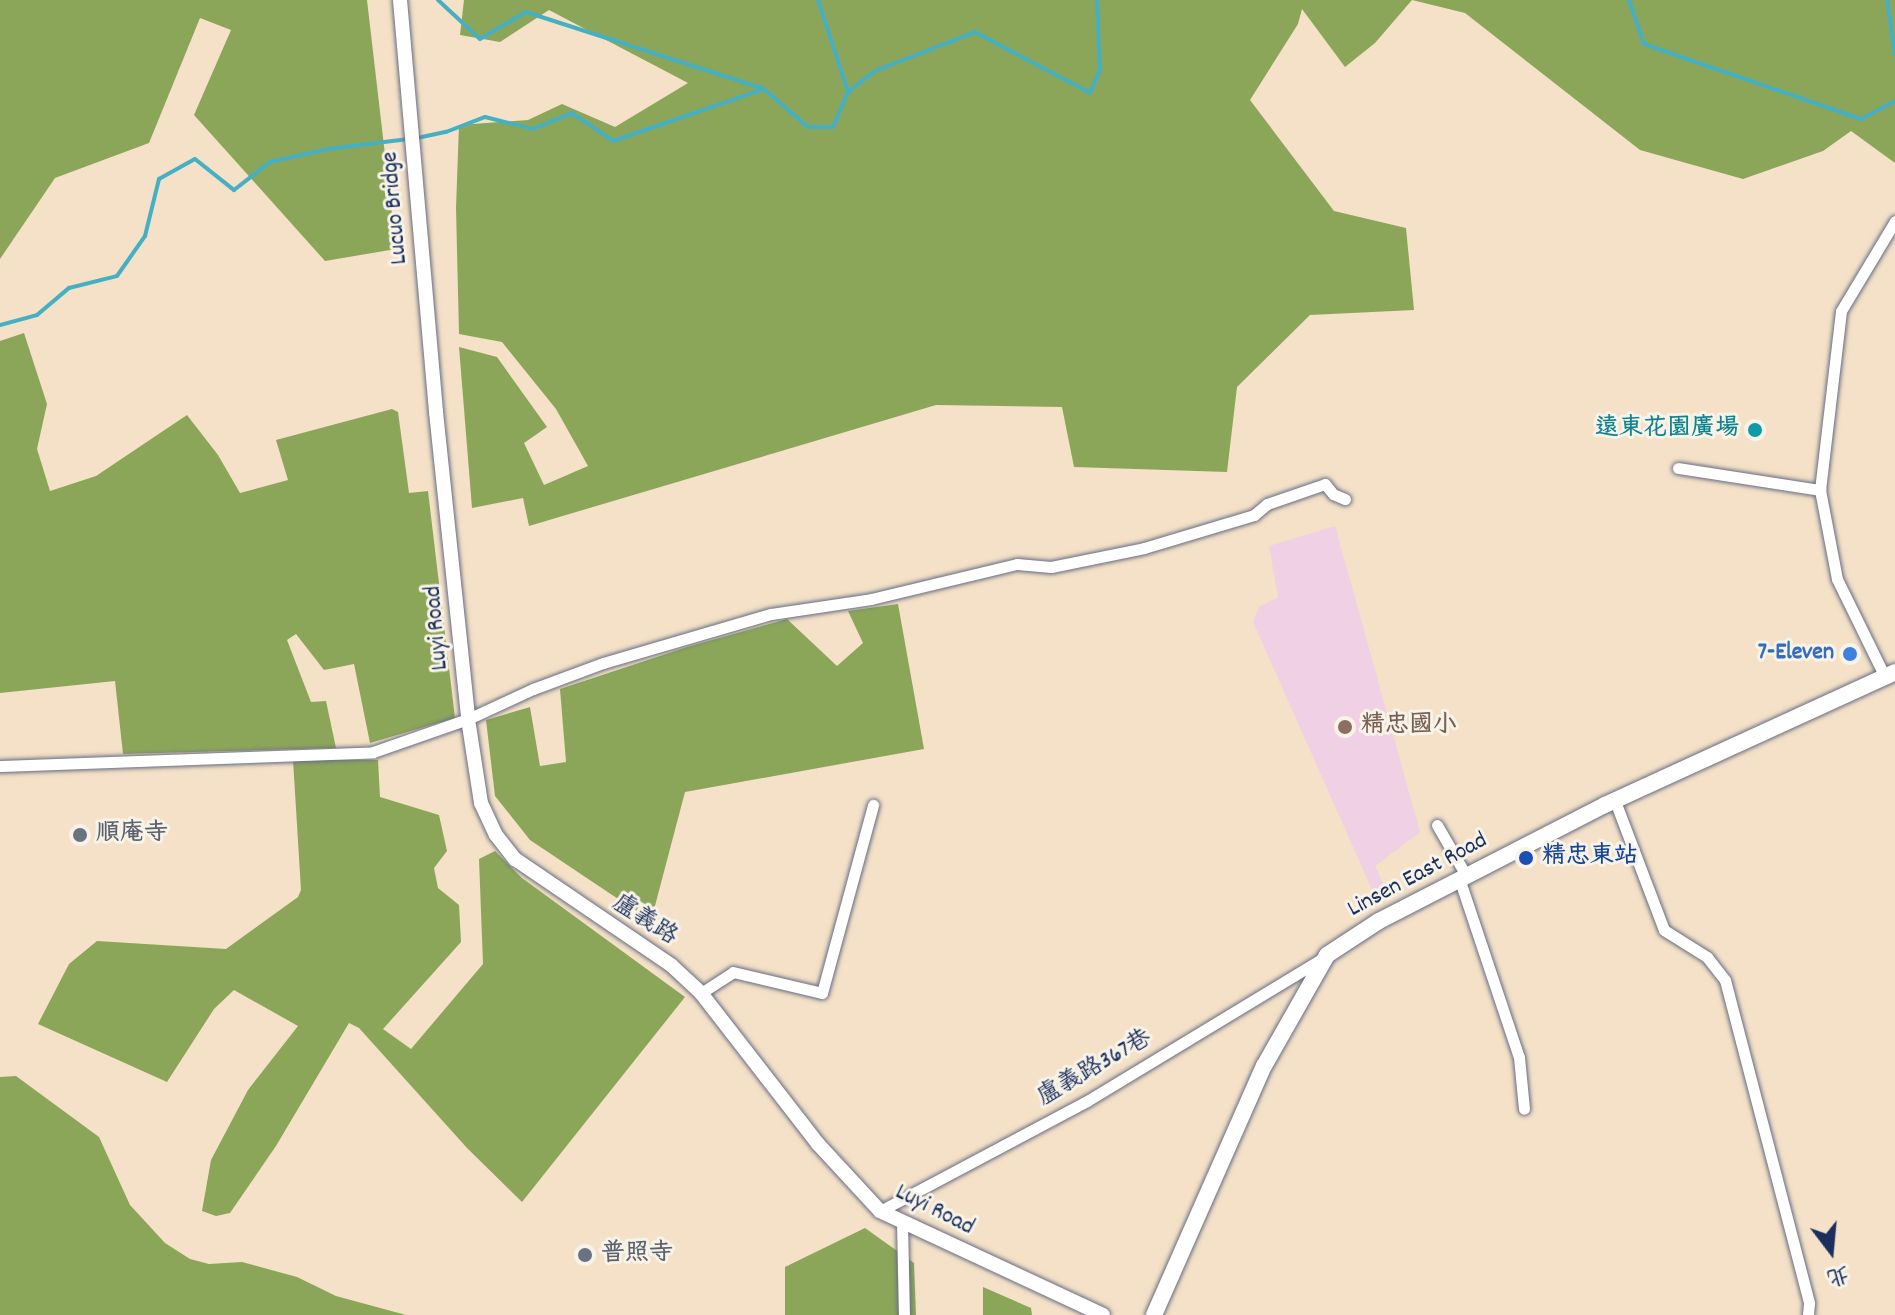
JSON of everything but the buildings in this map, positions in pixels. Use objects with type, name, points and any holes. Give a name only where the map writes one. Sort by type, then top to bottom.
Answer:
[{"type":"main road","name":"Linsen East Road","points":[[1154,1315],[1264,1066],[1327,955],[1379,921],[1615,801],[1890,674]]},
{"type":"street","name":"Lucuo Bridge","points":[[400,0],[436,412]]},
{"type":"street","points":[[1890,674],[1837,579],[1820,490],[1841,311],[1895,221]]},
{"type":"street","name":"Luyi Road","points":[[436,412],[468,719],[481,803],[496,835],[515,859],[671,965],[701,993],[818,1144],[880,1211],[1103,1315]]},
{"type":"street","points":[[1678,468],[1820,490]]},
{"type":"street","points":[[0,766],[373,752],[468,719],[533,689],[603,663],[771,614],[871,599],[1017,564],[1051,567],[1144,548],[1254,515],[1267,504],[1325,484],[1333,494],[1345,499]]},
{"type":"street","points":[[1615,801],[1664,930],[1707,957],[1725,980],[1809,1303],[1808,1315]]},
{"type":"street","points":[[701,993],[733,972],[822,993],[873,805]]},
{"type":"street","points":[[1437,825],[1463,879],[1519,1057],[1524,1109]]},
{"type":"street","name":"盧義路367巷","points":[[880,1211],[1087,1101],[1327,955]]},
{"type":"street","points":[[902,1222],[904,1315]]},
{"type":"shaded area","name":"精忠國小","points":[[1335,526],[1420,832],[1375,866],[1389,896],[1377,901],[1253,622],[1259,607],[1278,597],[1269,546]]},
{"type":"green space","points":[[0,0],[367,0],[396,249],[325,261],[194,115],[231,30],[200,18],[149,143],[55,178],[0,259]]},
{"type":"green space","points":[[464,0],[1412,0],[1375,43],[1345,67],[1302,9],[1298,24],[1250,100],[1334,211],[1406,228],[1414,310],[1310,315],[1237,387],[1227,472],[1074,467],[1062,407],[936,405],[529,526],[523,498],[472,508],[459,347],[497,357],[547,427],[524,443],[544,485],[588,466],[556,409],[502,342],[459,334],[456,208],[459,125],[528,120],[562,104],[615,127],[688,83],[549,10],[500,42],[460,35]]},
{"type":"green space","points":[[1412,0],[1895,0],[1895,163],[1851,131],[1823,151],[1743,179],[1640,150],[1465,13]]},
{"type":"green space","points":[[24,333],[47,404],[37,449],[50,491],[96,476],[187,415],[218,455],[240,493],[288,480],[276,440],[392,409],[398,412],[409,493],[428,491],[455,718],[370,743],[354,664],[324,670],[296,634],[287,640],[311,702],[326,701],[336,748],[123,754],[115,681],[0,693],[0,341]]},
{"type":"green space","points":[[898,604],[924,749],[685,792],[651,921],[530,840],[495,796],[486,720],[530,707],[540,766],[566,762],[560,689],[687,647],[787,619],[837,666],[863,643],[848,611]]},
{"type":"green space","points":[[293,760],[378,760],[380,797],[439,815],[447,851],[434,868],[438,888],[459,905],[461,942],[383,1029],[411,1049],[483,964],[479,859],[495,851],[522,878],[685,997],[522,1202],[467,1148],[359,1028],[349,1023],[276,1146],[230,1213],[216,1216],[202,1211],[211,1160],[248,1090],[298,1026],[234,990],[214,1009],[167,1082],[38,1024],[69,964],[97,941],[226,949],[298,897],[301,890]]},
{"type":"green space","points":[[16,1076],[99,1137],[130,1205],[165,1243],[190,1259],[209,1264],[242,1262],[297,1277],[336,1296],[406,1315],[0,1315],[0,1077]]},
{"type":"green space","points":[[865,1228],[914,1263],[916,1315],[785,1315],[785,1267]]},
{"type":"green space","points":[[983,1287],[1031,1308],[1032,1315],[983,1315]]},
{"type":"waterway","points":[[438,0],[480,39],[526,12],[764,89],[808,127],[833,127],[848,92],[875,71],[975,32],[1090,93],[1100,70],[1097,0]]},
{"type":"waterway","points":[[818,0],[848,92]]},
{"type":"waterway","points":[[1629,0],[1644,44],[1861,119],[1895,101]]},
{"type":"waterway","points":[[1887,0],[1895,54]]},
{"type":"waterway","points":[[417,138],[446,132],[485,117],[533,129],[572,113],[613,141],[764,89]]},
{"type":"waterway","points":[[0,325],[37,315],[69,288],[117,276],[145,236],[159,179],[195,159],[234,190],[270,162],[328,149],[408,139]]},
{"type":"place","name":"遠東花園廣場","points":[[1755,430]]},
{"type":"place","name":"7-Eleven","points":[[1850,654]]},
{"type":"place","name":"精忠國小","points":[[1345,727]]},
{"type":"place","name":"順庵寺","points":[[80,835]]},
{"type":"place","name":"精忠東站","points":[[1526,858]]},
{"type":"place","name":"普照寺","points":[[585,1255]]}]
